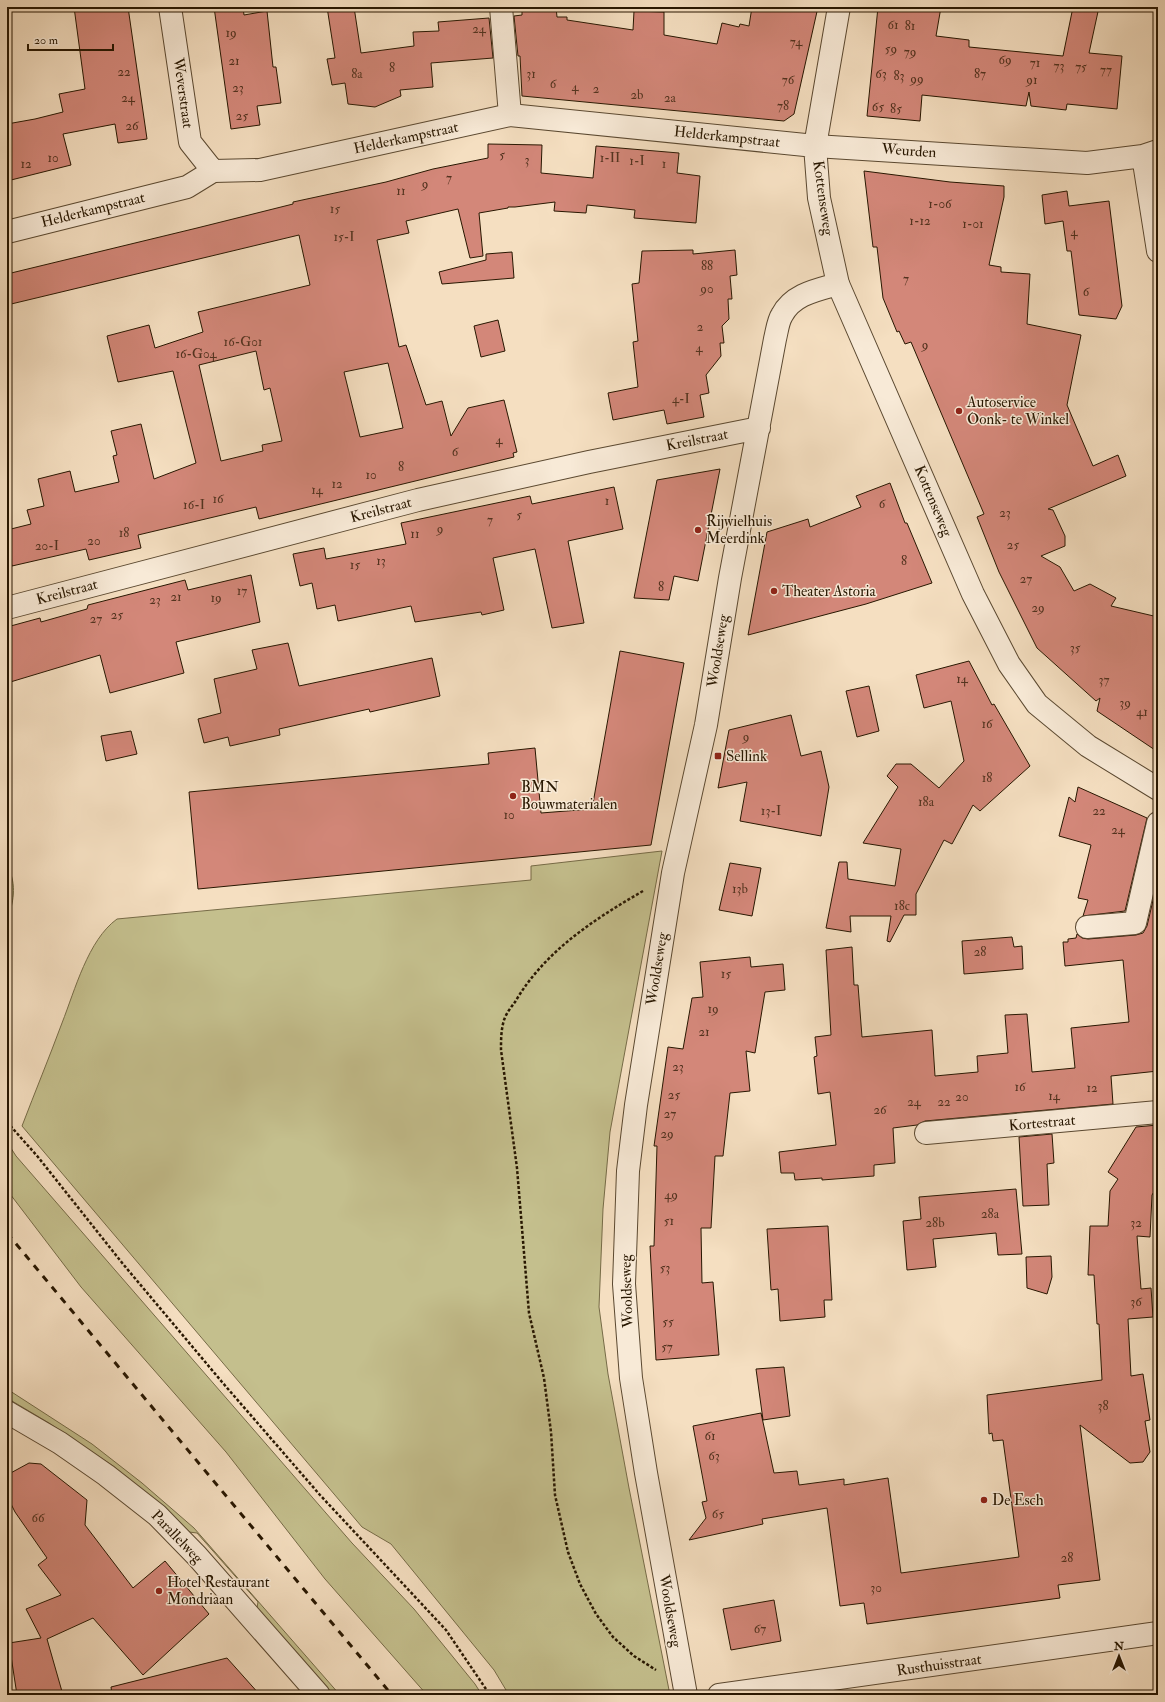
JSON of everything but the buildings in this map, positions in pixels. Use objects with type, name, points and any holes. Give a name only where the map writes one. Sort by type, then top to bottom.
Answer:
[{"type":"street","name":"Weverstraat","points":[[170,7],[190,142],[213,170]]},
{"type":"street","points":[[501,7],[510,115]]},
{"type":"street","points":[[815,146],[839,7]]},
{"type":"street","name":"Helderkampstraat","points":[[7,232],[187,187],[213,170],[260,170],[510,115],[815,146]]},
{"type":"street","name":"Weurden","points":[[815,146],[1087,162],[1150,154]]},
{"type":"street","name":"Kottenseweg","points":[[815,146],[820,198],[838,284],[973,594],[1009,664],[1037,704],[1088,746],[1158,789]]},
{"type":"street","points":[[1150,154],[1158,251]]},
{"type":"street","name":"Wooldseweg","points":[[684,1686],[647,1481],[631,1378],[624,1284],[628,1171],[636,1105],[673,873],[706,725],[730,578],[775,339],[781,315],[793,301],[802,295],[838,284]]},
{"type":"street","name":"Kreilstraat","points":[[7,608],[418,500],[589,462],[759,428]]},
{"type":"street","points":[[1087,928],[1135,923],[1158,823]]},
{"type":"street","name":"Kortestraat","points":[[926,1133],[1158,1112]]},
{"type":"street","name":"Parallelweg","points":[[7,1412],[60,1443],[106,1475],[157,1515],[197,1556],[319,1695]]},
{"type":"street","name":"Rusthuisstraat","points":[[719,1695],[1158,1634]]},
{"type":"path","points":[[673,873],[579,931],[545,963],[521,992],[504,1019],[501,1034],[501,1050],[517,1168],[529,1313],[544,1378],[551,1432],[555,1495],[568,1552],[580,1584],[596,1614],[613,1637],[634,1656],[684,1686]]},
{"type":"path","points":[[7,1122],[222,1382],[320,1495],[446,1630],[490,1695]]},
{"type":"shaded area","points":[[662,851],[610,1132],[603,1209],[599,1307],[608,1374],[670,1695],[509,1695],[494,1670],[391,1544],[362,1527],[22,1126],[77,981],[90,952],[107,928],[117,919],[531,880],[531,866]]},
{"type":"shaded area","points":[[7,864],[12,880],[13,901],[7,924]]},
{"type":"shaded area","points":[[7,1142],[16,1156],[352,1543],[414,1609],[475,1684],[482,1695],[427,1695],[325,1579],[226,1452],[81,1287],[7,1190]]},
{"type":"shaded area","points":[[7,1389],[92,1444],[142,1483],[194,1528],[340,1695],[333,1695],[257,1608],[258,1602],[197,1533],[189,1532],[176,1518],[113,1466],[49,1423],[7,1398]]},
{"type":"railway","points":[[7,1233],[392,1695]]},
{"type":"place","name":"Autoservice Oonk- te Winkel","points":[[959,411]]},
{"type":"place","name":"Rijwielhuis Meerdink","points":[[698,530]]},
{"type":"place","name":"Theater Astoria","points":[[774,591]]},
{"type":"place","name":"Sellink","points":[[718,756]]},
{"type":"place","name":"BMN Bouwmaterialen","points":[[513,796]]},
{"type":"place","name":"De Esch","points":[[984,1500]]},
{"type":"place","name":"Hotel Restaurant Mondriaan","points":[[159,1591]]}]
